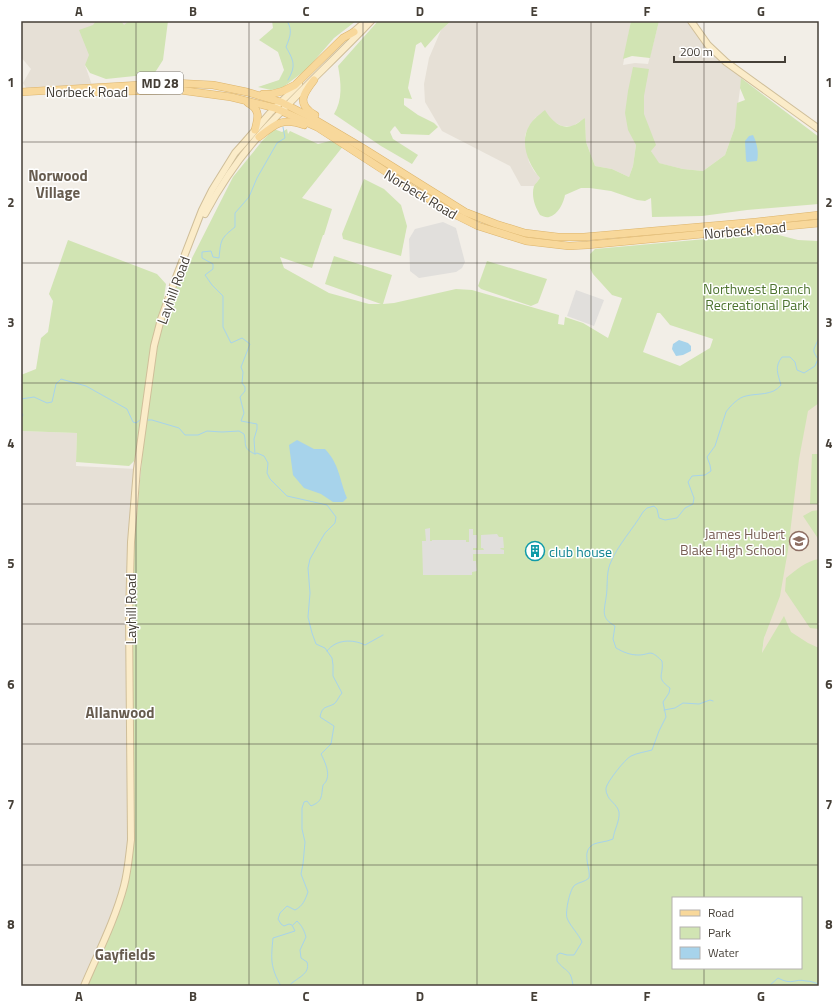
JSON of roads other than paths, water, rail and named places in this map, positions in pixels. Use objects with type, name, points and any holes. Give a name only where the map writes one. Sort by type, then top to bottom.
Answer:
[{"type":"main road","name":"Layhill Road","points":[[84,986],[114,916],[128,872],[131,840],[131,542],[137,470],[154,346],[161,319],[194,232],[226,179],[257,133],[366,21]]},
{"type":"main road","name":"Layhill Road","points":[[281,107],[314,80],[371,21]]},
{"type":"main road","points":[[691,21],[708,45],[726,62],[819,129]]},
{"type":"main road","points":[[247,92],[272,94],[283,91],[295,85],[343,38],[354,32]]},
{"type":"main road","points":[[314,80],[304,93],[303,103],[305,108],[367,146],[376,156]]},
{"type":"main road","name":"Norbeck Road","points":[[21,92],[174,83],[213,85],[247,92],[323,124],[465,212],[525,233],[558,237],[592,236],[819,215]]},
{"type":"main road","name":"Norbeck Road","points":[[37,91],[70,93],[179,90],[231,96],[281,107],[317,127],[373,164],[458,216],[485,228],[526,241],[587,246],[819,223]]},
{"type":"main road","points":[[231,96],[255,107],[258,117],[257,133]]},
{"type":"main road","points":[[257,133],[285,121],[295,122],[309,127],[340,146],[355,151]]},
{"type":"water","points":[[753,135],[756,141],[758,155],[757,161],[747,162],[745,141],[749,136]]},
{"type":"water","points":[[679,340],[688,343],[691,346],[691,351],[683,355],[676,356],[672,349],[673,344]]},
{"type":"water","points":[[297,440],[314,449],[325,449],[330,455],[334,461],[347,498],[343,502],[333,502],[321,494],[304,488],[293,475],[289,445]]},
{"type":"waterway","points":[[287,21],[290,27],[290,37],[286,47],[293,64],[288,80]]},
{"type":"waterway","points":[[255,454],[254,439],[257,424],[241,421],[244,413],[240,397],[245,391],[245,387],[242,383],[243,372],[241,367],[250,344],[242,338],[231,343],[223,327],[223,296],[205,275],[213,269],[213,264],[202,258],[202,252],[211,251],[213,257],[219,258],[222,240],[226,234],[235,227],[235,213],[249,197],[257,178],[277,143],[285,138],[283,127]]},
{"type":"waterway","points":[[573,986],[571,976],[568,971],[557,961],[557,955],[560,953],[574,955],[582,942],[567,918],[568,900],[573,887],[589,878],[587,855],[590,847],[594,844],[613,839],[619,819],[619,812],[617,807],[609,799],[606,788],[607,785],[628,758],[636,754],[652,750],[666,717],[663,702],[669,693],[670,688],[661,679],[662,661],[655,655],[652,653],[642,655],[632,654],[616,648],[613,639],[615,626],[607,620],[604,614],[610,564],[621,544],[647,508],[654,506],[657,509],[659,518],[665,520],[677,518],[685,508],[693,504],[694,498],[688,482],[692,476],[705,475],[711,471],[707,457],[715,446],[726,412],[740,398],[750,395],[765,394],[778,389],[781,385],[777,367],[782,357],[790,357],[795,362],[797,370],[804,373],[815,366],[818,359],[814,353],[814,350],[818,339],[819,330]]},
{"type":"waterway","points":[[21,401],[21,399],[34,397],[47,403],[52,402],[56,384],[61,379],[86,386],[127,409],[133,422],[136,423],[140,420]]},
{"type":"waterway","points":[[21,412],[23,415],[21,418]]},
{"type":"waterway","points":[[146,420],[152,420],[179,428],[185,435],[198,435],[207,431],[239,431],[244,434],[248,450],[255,454],[257,453],[264,456],[268,463],[267,473],[270,479],[287,496],[327,505],[336,517],[335,523],[325,533],[310,559],[308,568],[310,593],[308,617],[316,644],[325,648],[332,658],[333,676],[342,693],[334,704],[323,709],[320,717],[334,726],[331,744],[321,754],[328,774],[326,782],[323,785],[321,798],[318,802],[311,806],[307,801],[304,802],[302,808],[302,829],[305,842],[301,874],[308,892],[300,907],[295,910],[287,906],[280,913],[278,919],[281,924],[284,926],[289,924],[292,925],[295,931],[273,938],[272,963],[281,986]]},
{"type":"waterway","points":[[327,651],[335,644],[340,642],[350,641],[365,645],[383,635]]},
{"type":"waterway","points":[[664,710],[675,708],[683,703],[699,704],[710,700],[713,701]]},
{"type":"waterway","points":[[289,986],[305,973],[308,966],[307,962],[301,958],[300,950],[306,937],[302,926],[297,921],[293,925]]},
{"type":"waterway","points":[[769,986],[778,978],[790,982],[802,980],[819,984]]},
{"type":"place","name":"James Hubert Blake High School","points":[[799,541]]},
{"type":"place","name":"club house","points":[[535,551]]},
{"type":"district","name":"Norwood Village","points":[[58,184]]},
{"type":"district","name":"Allanwood","points":[[120,712]]},
{"type":"district","name":"Gayfields","points":[[125,954]]},
{"type":"park label","name":"Northwest Branch Recreational Park","points":[[757,296]]}]
